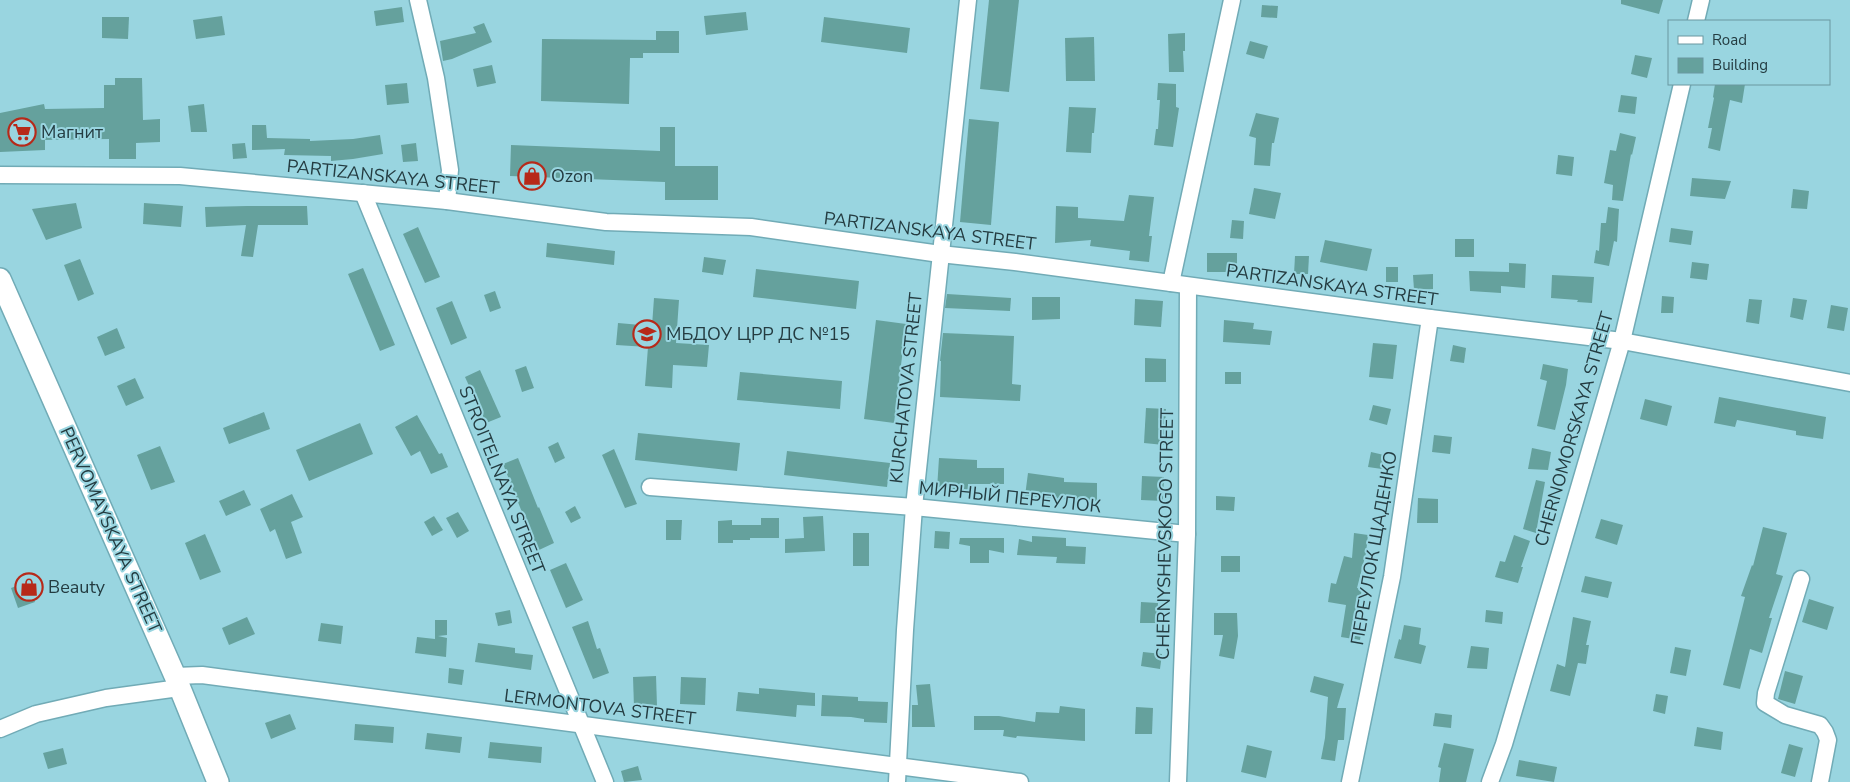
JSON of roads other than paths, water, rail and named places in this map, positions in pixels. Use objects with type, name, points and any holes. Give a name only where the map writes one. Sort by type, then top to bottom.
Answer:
[{"type":"street","points":[[418,0],[436,78],[450,170],[447,201]]},
{"type":"street","name":"KURCHATOVA STREET","points":[[897,782],[914,508],[968,0]]},
{"type":"street","points":[[1172,284],[1232,0]]},
{"type":"street","points":[[1696,20],[1701,0]]},
{"type":"street","name":"CHERNOMORSKAYA STREET","points":[[1490,782],[1504,744],[1622,341],[1682,85]]},
{"type":"street","name":"PARTIZANSKAYA STREET","points":[[0,175],[180,176],[447,201],[606,222],[751,227],[940,254],[1015,262],[1430,318],[1622,341],[1850,383]]},
{"type":"street","name":"STROITELNAYA STREET","points":[[363,193],[605,782]]},
{"type":"street","name":"PERVOMAYSKAYA STREET","points":[[0,279],[6,307],[177,682],[218,782]]},
{"type":"street","name":"CHERNYSHEVSKOGO STREET","points":[[1178,782],[1186,534],[1188,286]]},
{"type":"street","name":"ПЕРЕУЛОК ЩАДЕНКО","points":[[1350,782],[1392,577],[1430,318]]},
{"type":"street","name":"МИРНЫЙ ПЕРЕУЛОК","points":[[650,487],[914,508],[1186,534]]},
{"type":"street","points":[[1801,579],[1766,693],[1765,703],[1785,715],[1820,726],[1825,732],[1828,740],[1820,782]]},
{"type":"street","name":"LERMONTOVA STREET","points":[[0,729],[36,714],[202,675],[1020,782]]},
{"type":"place","name":"Магнит","points":[[22,132]]},
{"type":"place","name":"Ozon","points":[[532,176]]},
{"type":"place","name":"МБДОУ ЦРР ДС №15","points":[[647,334]]},
{"type":"place","name":"Beauty","points":[[29,587]]}]
